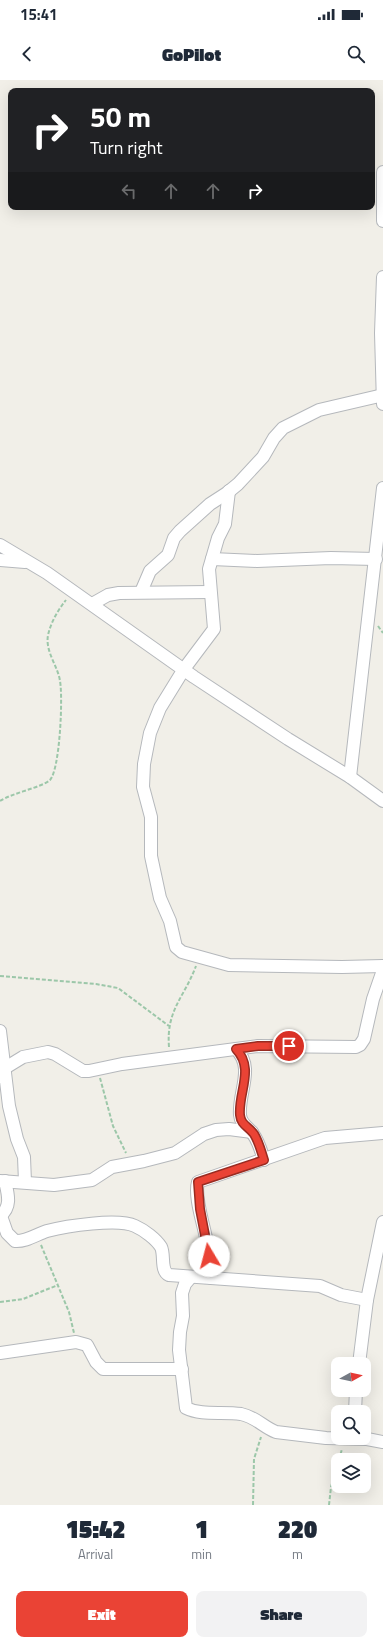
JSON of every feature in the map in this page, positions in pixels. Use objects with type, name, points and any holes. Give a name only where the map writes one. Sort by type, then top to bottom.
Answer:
[{"type":"street","points":[[383,172],[383,221]]},
{"type":"street","points":[[383,277],[381,333],[383,404]]},
{"type":"street","points":[[140,592],[150,570],[168,555],[174,538],[180,530],[210,504],[229,491],[263,457],[274,438],[283,428],[319,410],[382,394]]},
{"type":"street","points":[[350,777],[383,488]]},
{"type":"street","points":[[2,1072],[23,1057],[48,1052],[55,1054],[83,1071],[98,1070],[122,1064],[170,1059],[258,1046],[346,1047],[360,1045],[364,1039],[372,999],[383,972],[342,967],[229,965],[182,952],[176,947],[170,921],[160,898],[151,856],[151,817],[143,781],[144,764],[152,725],[166,696],[214,629],[209,569],[218,538],[225,524],[229,491]]},
{"type":"street","points":[[0,545],[73,591],[184,670],[288,739],[350,777],[383,801]]},
{"type":"street","points":[[212,559],[257,561],[332,558],[376,559]]},
{"type":"street","points":[[0,560],[29,562]]},
{"type":"street","points":[[92,604],[108,595],[140,592],[210,592]]},
{"type":"street","points":[[0,1032],[2,1072],[13,1126],[24,1156],[25,1182]]},
{"type":"street","points":[[236,1049],[244,1062],[245,1084],[240,1106],[241,1119],[244,1126],[252,1132],[259,1144],[264,1160]]},
{"type":"street","points":[[252,1132],[216,1130],[204,1134],[175,1153],[112,1167],[92,1180],[54,1185],[2,1181],[8,1204],[6,1210],[0,1216],[7,1233],[15,1241],[48,1231],[92,1224],[132,1225],[149,1235],[162,1249],[167,1274],[320,1286],[341,1295],[367,1300]]},
{"type":"street","points":[[211,1278],[206,1238],[200,1209],[198,1182],[325,1138],[383,1133]]},
{"type":"street","points":[[360,1357],[367,1300],[383,1222]]},
{"type":"street","points":[[191,1277],[185,1284],[182,1293],[183,1316],[180,1332],[180,1350],[186,1408],[209,1413],[254,1417],[276,1432],[331,1438]]},
{"type":"street","points":[[0,1353],[76,1342],[87,1345],[96,1362],[103,1369],[182,1369]]},
{"type":"street","points":[[371,1439],[383,1442]]},
{"type":"path","points":[[0,802],[16,793],[44,783],[53,775],[60,745],[62,695],[60,679],[50,654],[48,636],[59,608],[73,591]]},
{"type":"path","points":[[170,1059],[169,1026],[172,1014],[191,980],[199,957]]},
{"type":"path","points":[[0,976],[96,984],[118,988],[169,1026]]},
{"type":"path","points":[[98,1070],[113,1126],[123,1149],[133,1163]]},
{"type":"path","points":[[37,1235],[44,1257],[58,1285],[68,1312],[76,1342]]},
{"type":"path","points":[[0,1302],[23,1299],[58,1285]]},
{"type":"path","points":[[253,1505],[254,1460],[266,1426]]},
{"type":"path","points":[[329,1505],[331,1487]]},
{"type":"route","points":[[209,1256],[200,1209],[197,1183],[200,1180],[264,1160],[259,1144],[252,1132],[242,1123],[240,1106],[245,1084],[244,1062],[243,1058],[236,1049],[258,1046],[289,1046]]}]
